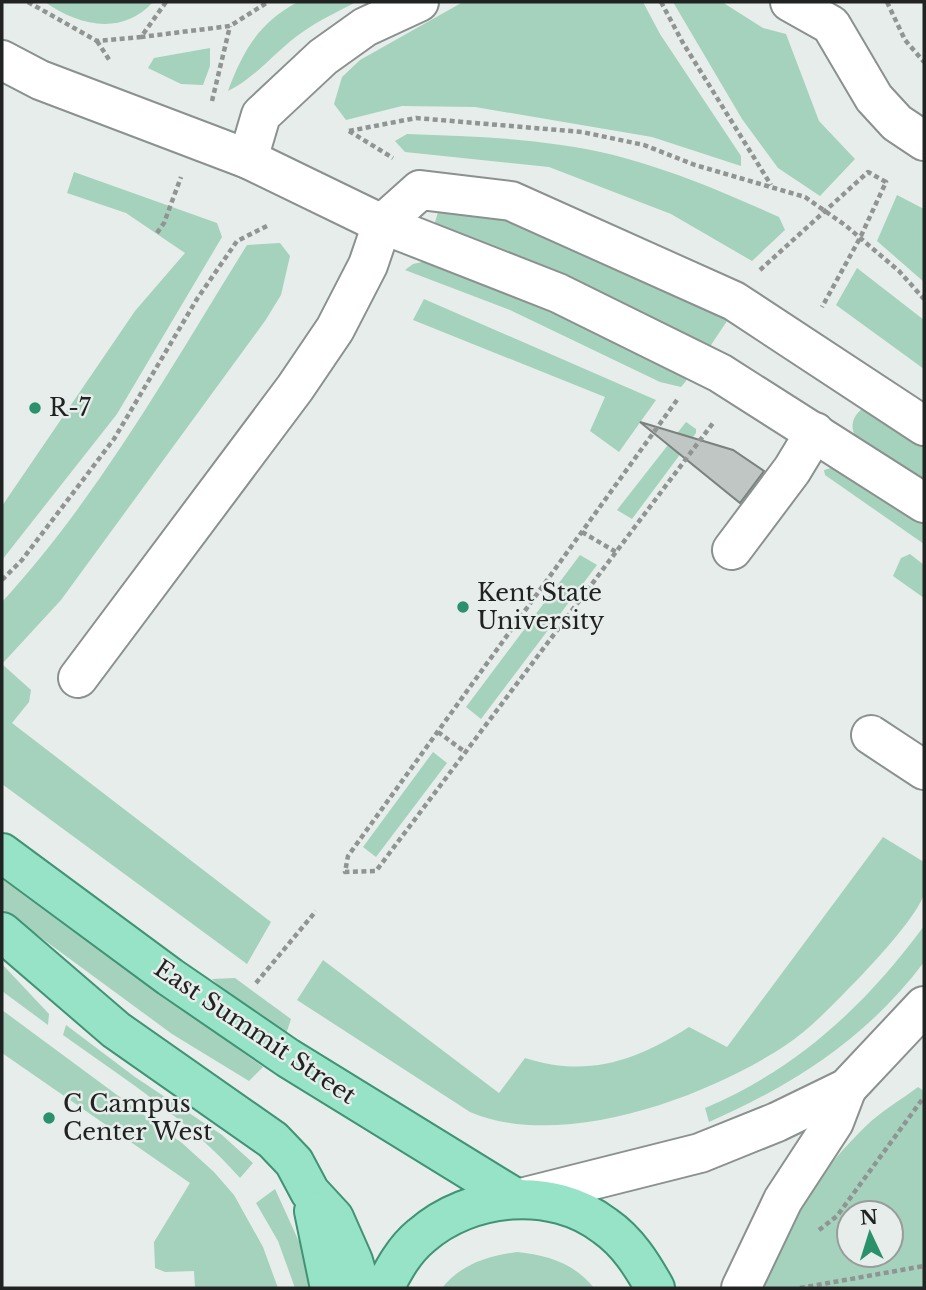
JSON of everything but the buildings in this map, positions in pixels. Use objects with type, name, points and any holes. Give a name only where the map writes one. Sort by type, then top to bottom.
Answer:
[{"type":"main road","name":"East Summit Street","points":[[2,853],[170,977],[288,1058],[517,1199]]},
{"type":"main road","points":[[2,932],[116,1030],[273,1140],[294,1162],[310,1192],[334,1217],[353,1261],[361,1288]]},
{"type":"main road","points":[[310,1192],[330,1288]]},
{"type":"main road","points":[[384,1288],[397,1264],[420,1236],[449,1216],[482,1203],[517,1199],[563,1205],[605,1225],[638,1257],[655,1288]]},
{"type":"street","points":[[248,159],[261,115],[323,57],[365,27],[419,2]]},
{"type":"street","points":[[790,2],[831,24],[874,98],[897,123],[924,141]]},
{"type":"street","points":[[2,60],[40,80],[248,159],[382,224],[558,293],[720,373],[924,503]]},
{"type":"street","points":[[78,678],[295,388],[328,339],[368,265],[382,224],[420,190],[512,201],[734,301],[924,426]]},
{"type":"street","points":[[732,550],[792,470],[815,432]]},
{"type":"street","points":[[871,735],[924,770]]},
{"type":"street","points":[[517,1199],[700,1153],[777,1122],[847,1088],[924,1006]]},
{"type":"street","points":[[741,1288],[783,1200],[834,1122],[847,1088]]},
{"type":"path","points":[[28,2],[97,41],[230,26],[268,2]]},
{"type":"path","points":[[141,37],[166,2]]},
{"type":"path","points":[[661,2],[683,43],[772,186]]},
{"type":"path","points":[[887,2],[905,40],[924,62]]},
{"type":"path","points":[[211,106],[230,26]]},
{"type":"path","points":[[349,131],[416,118],[582,132],[644,145],[695,165],[805,197],[860,238],[924,298]]},
{"type":"path","points":[[756,274],[868,172],[886,182],[860,238],[817,316]]},
{"type":"path","points":[[157,233],[164,223],[183,173]]},
{"type":"path","points":[[2,580],[22,560],[114,439],[197,299],[237,241],[267,226]]},
{"type":"path","points":[[677,400],[348,856],[345,872],[376,871],[713,423]]},
{"type":"path","points":[[582,532],[616,552]]},
{"type":"path","points":[[438,732],[465,752]]},
{"type":"path","points":[[256,983],[316,911]]},
{"type":"path","points":[[821,1227],[836,1216],[924,1097]]},
{"type":"path","points":[[800,1288],[924,1266]]},
{"type":"green space","points":[[45,2],[153,2],[128,20],[100,24],[72,17]]},
{"type":"green space","points":[[298,2],[356,2],[304,31],[248,78],[228,91],[254,39],[273,19]]},
{"type":"green space","points":[[463,2],[643,2],[660,34],[741,156],[741,166],[652,137],[475,107],[402,106],[346,120],[334,104],[342,77],[360,60]]},
{"type":"green space","points":[[673,2],[722,2],[763,28],[786,34],[819,121],[855,159],[820,196],[778,168],[742,119]]},
{"type":"green space","points":[[210,48],[210,66],[203,85],[181,84],[148,68],[154,58]]},
{"type":"green space","points":[[407,134],[523,140],[617,156],[673,173],[753,205],[779,217],[785,230],[752,261],[671,214],[549,167],[405,152],[395,141]]},
{"type":"green space","points":[[74,172],[217,223],[222,237],[117,414],[2,560],[2,506],[135,311],[185,253],[126,213],[67,193]]},
{"type":"green space","points":[[897,195],[924,209],[924,282],[877,241]]},
{"type":"green space","points":[[441,202],[503,212],[729,318],[707,351],[433,229]]},
{"type":"green space","points":[[280,243],[290,256],[281,295],[265,321],[61,600],[2,664],[2,602],[38,561],[103,474],[247,245]]},
{"type":"green space","points":[[431,260],[445,263],[688,372],[686,381],[681,387],[660,382],[510,310],[405,270],[413,264]]},
{"type":"green space","points":[[857,268],[924,320],[924,369],[836,305]]},
{"type":"green space","points":[[424,299],[656,400],[619,452],[590,431],[605,397],[413,320]]},
{"type":"green space","points":[[864,407],[924,437],[924,488],[856,438],[853,421]]},
{"type":"green space","points":[[686,422],[696,429],[696,433],[632,519],[617,510]]},
{"type":"green space","points":[[834,467],[924,520],[924,544],[825,475],[824,470]]},
{"type":"green space","points":[[910,554],[924,565],[924,598],[893,576],[901,558]]},
{"type":"green space","points":[[580,555],[597,565],[481,719],[466,707]]},
{"type":"green space","points":[[2,664],[31,690],[29,702],[12,723],[271,922],[247,964],[2,784]]},
{"type":"green space","points":[[433,752],[447,763],[376,857],[363,847]]},
{"type":"green space","points":[[883,837],[924,862],[925,886],[921,902],[876,960],[806,1030],[786,1045],[717,1083],[633,1113],[589,1122],[547,1125],[507,1122],[470,1112],[297,1000],[323,960],[499,1093],[525,1058],[569,1066],[610,1063],[650,1049],[689,1027],[727,1047]]},
{"type":"green space","points":[[2,877],[263,1067],[249,1081],[172,1034],[2,909]]},
{"type":"green space","points":[[924,926],[924,962],[902,989],[854,1036],[800,1075],[709,1122],[705,1108],[770,1074],[827,1032],[878,983]]},
{"type":"green space","points":[[2,964],[49,1014],[48,1025],[2,991]]},
{"type":"green space","points":[[235,978],[291,1019],[285,1037],[249,1015],[212,979]]},
{"type":"green space","points":[[2,1010],[182,1143],[214,1172],[234,1195],[263,1247],[278,1288],[195,1288],[194,1271],[165,1272],[155,1268],[154,1242],[190,1183],[2,1053]]},
{"type":"green space","points":[[66,1025],[135,1077],[222,1135],[253,1163],[240,1178],[221,1157],[178,1119],[63,1035]]},
{"type":"green space","points":[[918,1087],[924,1091],[924,1288],[753,1288],[802,1202],[832,1162],[885,1110]]},
{"type":"green space","points":[[275,1189],[301,1246],[311,1288],[295,1288],[278,1241],[256,1203]]},
{"type":"green space","points":[[517,1252],[539,1255],[569,1266],[594,1288],[442,1288],[458,1273],[476,1262]]},
{"type":"place","name":"R-7","points":[[35,408]]},
{"type":"place","name":"Kent State University","points":[[463,607]]},
{"type":"place","name":"C Campus Center West","points":[[49,1118]]}]
